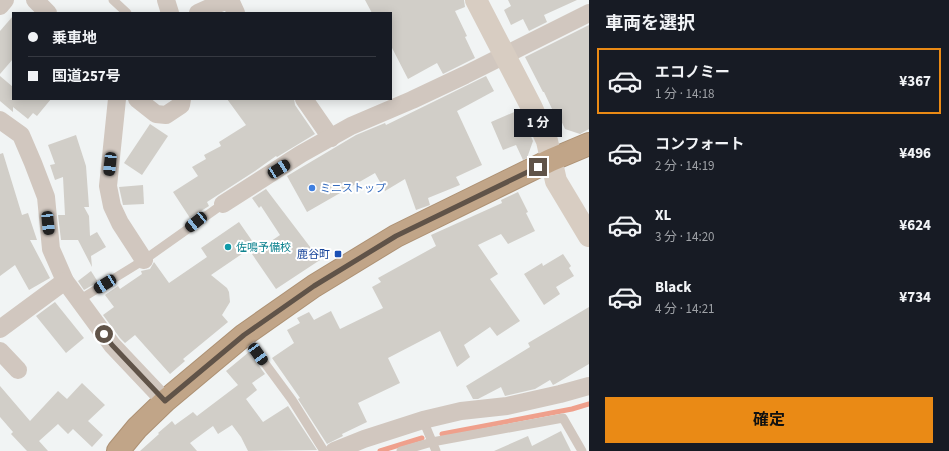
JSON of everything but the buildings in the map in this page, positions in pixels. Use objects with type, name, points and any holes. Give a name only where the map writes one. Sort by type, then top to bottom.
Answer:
[{"type":"highway","points":[[118,451],[137,428],[165,401],[244,335],[314,286],[396,236],[551,160],[589,144]]},
{"type":"street","points":[[0,6],[5,0]]},
{"type":"street","points":[[35,0],[47,12]]},
{"type":"street","points":[[166,0],[170,12]]},
{"type":"street","points":[[476,0],[531,106],[547,141],[556,182],[589,236]]},
{"type":"street","points":[[200,12],[222,2],[231,2],[236,12]]},
{"type":"street","points":[[223,204],[301,154],[351,126],[412,100],[589,13]]},
{"type":"street","points":[[117,100],[108,186],[112,206],[117,218],[144,260]]},
{"type":"street","points":[[138,100],[156,114],[166,116],[180,105],[182,100]]},
{"type":"street","points":[[305,100],[331,138]]},
{"type":"street","points":[[0,120],[21,135],[34,162],[46,197],[51,249],[65,281],[112,345],[165,401]]},
{"type":"street","points":[[0,329],[65,281]]},
{"type":"street","points":[[0,351],[18,370]]},
{"type":"street","points":[[334,451],[364,438],[424,420],[461,411],[507,406],[589,386]]},
{"type":"lane","points":[[113,0],[126,12]]},
{"type":"lane","points":[[79,300],[144,260],[223,204]]},
{"type":"lane","points":[[244,335],[292,400],[324,451]]},
{"type":"lane","points":[[401,451],[432,442],[563,418],[582,451]]},
{"type":"lane","points":[[424,420],[436,451]]},
{"type":"waterway","points":[[442,434],[572,409],[589,404]]},
{"type":"waterway","points":[[380,451],[422,438]]},
{"type":"place","name":"ミニストップ","points":[[312,188]]},
{"type":"place","name":"佐鳴予備校","points":[[228,247]]},
{"type":"place","name":"鹿谷町","points":[[338,254]]},
{"type":"route","points":[[104,334],[112,345],[165,401],[244,335],[314,286],[396,236],[538,167]]}]
